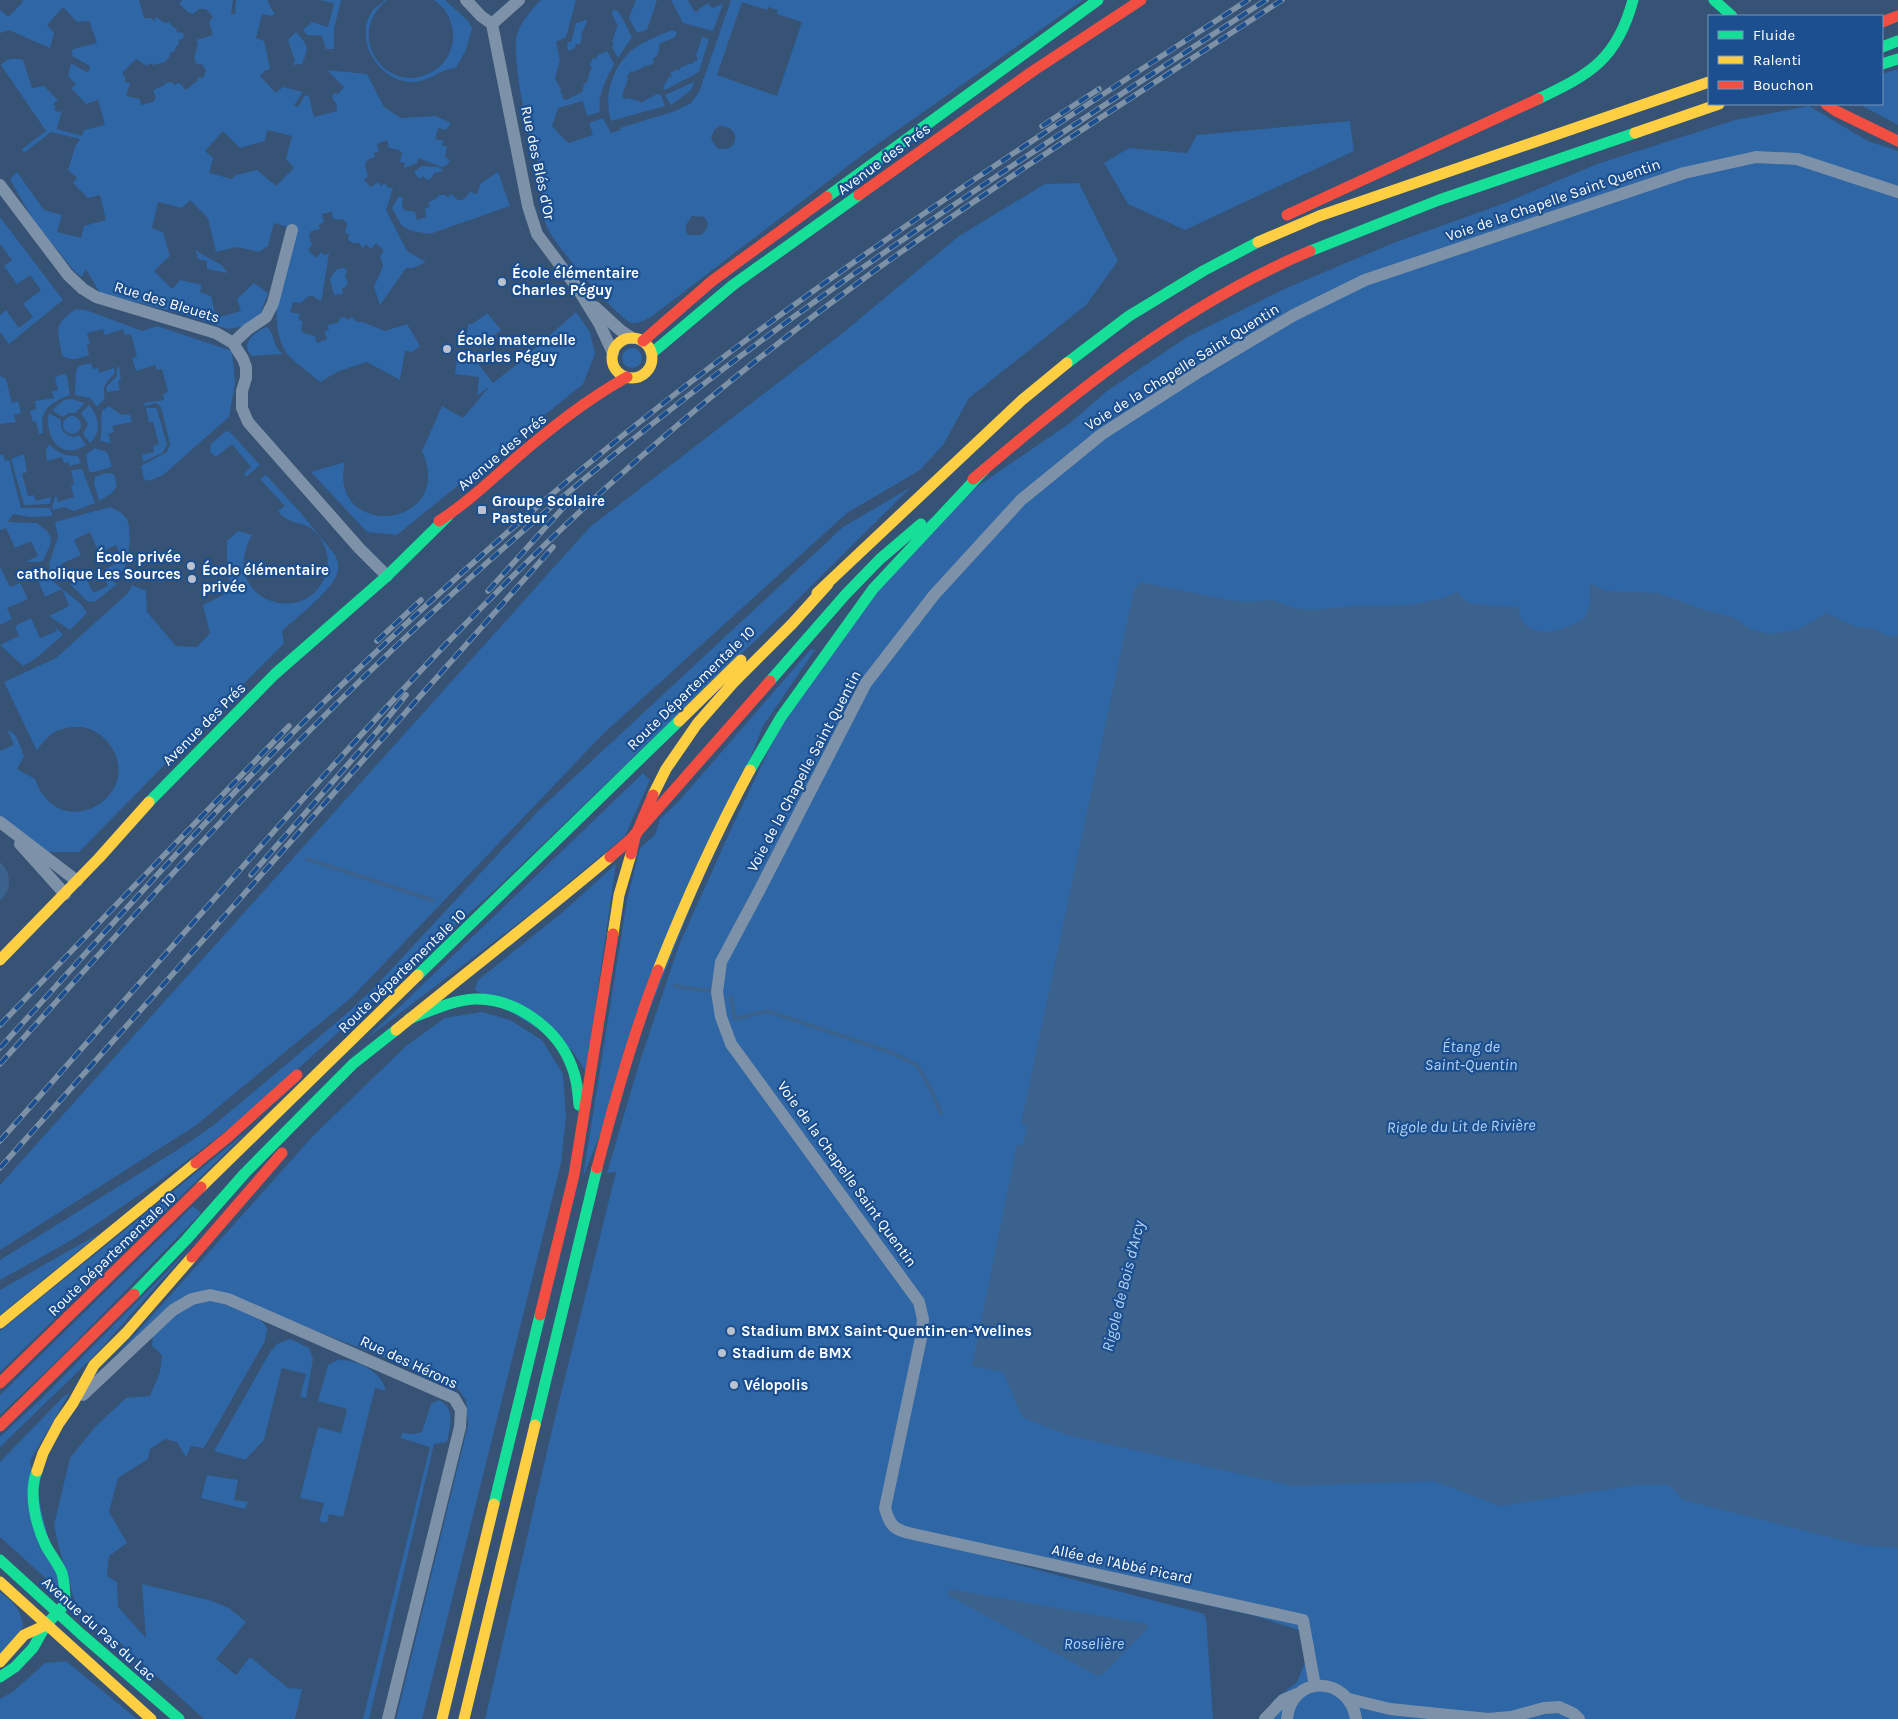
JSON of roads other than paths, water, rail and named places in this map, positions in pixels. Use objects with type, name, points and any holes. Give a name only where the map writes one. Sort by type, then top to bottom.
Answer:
[{"type":"main road","name":"Avenue des Prés","points":[[612,356],[620,342],[637,339],[712,281],[1098,0]]},
{"type":"main road","name":"Avenue des Prés","points":[[627,377],[633,378],[646,372],[652,360],[652,354],[733,285],[1033,71],[1141,0]]},
{"type":"main road","points":[[1278,219],[1552,92],[1590,72],[1610,53],[1624,29],[1633,0]]},
{"type":"main road","points":[[1709,3],[1730,14]]},
{"type":"main road","points":[[1709,3],[1715,15]]},
{"type":"main road","points":[[1883,22],[1898,16]]},
{"type":"main road","points":[[1883,47],[1898,41]]},
{"type":"main road","points":[[1883,64],[1898,59]]},
{"type":"main road","points":[[442,1719],[564,1219],[580,1141],[619,896],[635,837],[666,769],[689,732],[722,693],[828,584],[1022,400],[1090,345],[1133,314],[1203,271],[1245,248],[1319,216],[1708,82]]},
{"type":"main road","points":[[0,1426],[116,1313],[186,1240],[245,1173],[353,1064],[546,912],[631,839],[846,594],[880,559],[985,469],[1089,385],[1181,320],[1243,282],[1313,248],[1447,197],[1715,105]]},
{"type":"main road","points":[[1849,105],[1898,129]]},
{"type":"main road","points":[[1831,107],[1898,141]]},
{"type":"main road","points":[[1245,248],[1253,231]]},
{"type":"main road","points":[[637,339],[647,344],[652,354]]},
{"type":"main road","points":[[574,411],[602,376],[612,356]]},
{"type":"main road","points":[[574,411],[613,384],[627,377],[617,370],[612,356]]},
{"type":"main road","name":"Avenue des Prés","points":[[0,960],[73,877],[92,850],[136,814],[293,657],[345,598],[384,571],[408,542],[448,516],[574,411]]},
{"type":"main road","points":[[464,1719],[607,1129],[648,997],[680,914],[706,854],[753,763],[781,717],[873,590],[985,469]]},
{"type":"main road","name":"Route Départementale 10","points":[[0,1383],[480,916],[715,684],[766,636],[828,584]]},
{"type":"main road","name":"Avenue des Prés","points":[[0,945],[61,890]]},
{"type":"main road","points":[[409,1019],[446,1005],[477,999],[504,1004],[532,1018],[556,1040],[571,1063],[578,1085],[580,1141]]},
{"type":"main road","points":[[0,1323],[228,1137],[314,1061],[336,1055]]},
{"type":"main road","points":[[0,1677],[15,1667],[33,1648],[46,1625],[65,1604],[65,1586],[61,1572],[40,1531],[33,1498],[35,1475],[43,1453],[59,1423],[73,1403],[94,1365],[126,1333],[304,1127],[330,1101],[353,1064]]},
{"type":"main road","name":"Avenue du Pas du Lac","points":[[0,1560],[179,1719]]},
{"type":"main road","points":[[0,1582],[151,1719]]},
{"type":"main road","points":[[0,1662],[24,1636],[46,1625]]},
{"type":"street","points":[[466,0],[481,16],[492,24],[519,0]]},
{"type":"street","name":"Rue des Blés d'Or","points":[[492,24],[528,206],[537,234],[578,289],[599,323],[612,356]]},
{"type":"street","name":"Voie de la Chapelle Saint Quentin","points":[[913,1534],[898,1531],[889,1522],[885,1508],[921,1338],[923,1319],[919,1302],[731,1044],[721,1017],[717,992],[721,962],[866,683],[934,594],[1021,500],[1102,434],[1200,371],[1294,315],[1356,285],[1684,173],[1756,157],[1797,159],[1898,192]]},
{"type":"street","name":"Rue des Bleuets","points":[[0,185],[68,276],[83,289],[96,297],[216,334],[233,343]]},
{"type":"street","points":[[292,230],[273,303],[266,317],[248,329],[233,343],[241,353],[246,367],[242,408],[248,422],[359,548],[384,571]]},
{"type":"street","points":[[578,289],[620,330],[637,339]]},
{"type":"street","points":[[3,825],[73,877]]},
{"type":"street","points":[[3,825],[61,890]]},
{"type":"street","name":"Rue des Hérons","points":[[73,1403],[173,1310],[192,1299],[210,1295],[228,1299],[454,1398],[461,1410],[460,1427],[388,1719]]},
{"type":"street","name":"Allée de l'Abbé Picard","points":[[913,1534],[1302,1620],[1308,1641],[1315,1686]]},
{"type":"street","points":[[1265,1719],[1284,1700],[1315,1686],[1324,1685],[1334,1688],[1348,1699],[1354,1709],[1356,1719]]},
{"type":"street","points":[[1287,1719],[1292,1701],[1299,1693]]},
{"type":"street","points":[[1348,1699],[1390,1709],[1488,1719],[1511,1717],[1544,1708],[1560,1707],[1574,1714],[1579,1719]]},
{"type":"water","name":"Étang de Saint-Quentin","points":[[1140,582],[1246,602],[1272,600],[1294,608],[1312,610],[1355,606],[1411,605],[1443,598],[1457,592],[1468,603],[1519,607],[1521,620],[1530,628],[1544,632],[1558,630],[1585,618],[1590,603],[1590,583],[1606,591],[1658,593],[1702,609],[1735,618],[1750,629],[1770,634],[1798,630],[1826,613],[1857,627],[1873,628],[1887,636],[1898,636],[1898,1548],[1861,1545],[1683,1500],[1669,1485],[1637,1485],[1500,1506],[1434,1481],[1293,1486],[1067,1435],[1022,1417],[1003,1372],[972,1366],[1017,1145],[1023,1145],[1027,1126],[1021,1124],[1134,590]]},
{"type":"water","points":[[0,862],[7,871],[9,881],[7,892],[0,901]]},
{"type":"water","name":"Roselière","points":[[950,1589],[1147,1624],[1148,1628],[1103,1674],[1098,1676],[949,1596],[947,1592]]},
{"type":"waterway","points":[[307,859],[432,900]]},
{"type":"waterway","points":[[675,986],[711,991]]},
{"type":"waterway","points":[[731,997],[735,1019],[767,1011],[890,1052],[917,1065],[941,1113]]},
{"type":"railway","points":[[0,1048],[160,871],[284,742],[414,617],[503,536],[564,484],[645,417],[813,291],[985,172],[1248,0]]},
{"type":"railway","points":[[0,1064],[177,869],[300,740],[402,640],[561,498],[694,391],[853,274],[1017,163],[1266,0]]},
{"type":"railway","points":[[0,1141],[276,829],[403,689],[535,554],[627,469],[746,368],[870,274],[1023,169],[1282,0]]},
{"type":"railway","points":[[1042,126],[1099,89]]},
{"type":"railway","points":[[488,591],[572,498]]},
{"type":"railway","points":[[0,1168],[553,547]]},
{"type":"railway","points":[[377,641],[421,600]]},
{"type":"railway","points":[[251,875],[379,729],[406,695]]},
{"type":"railway","points":[[0,1025],[289,726]]},
{"type":"place","name":"École élémentaire Charles Péguy","points":[[502,282]]},
{"type":"place","name":"École maternelle Charles Péguy","points":[[447,349]]},
{"type":"place","name":"Groupe Scolaire Pasteur","points":[[482,510]]},
{"type":"place","name":"École privée catholique Les Sources","points":[[191,566]]},
{"type":"place","name":"École élémentaire privée","points":[[192,579]]},
{"type":"place","name":"Stadium BMX Saint-Quentin-en-Yvelines","points":[[731,1331]]},
{"type":"place","name":"Stadium de BMX","points":[[722,1353]]},
{"type":"place","name":"Vélopolis","points":[[734,1385]]},
{"type":"water label","name":"Rigole du Lit de Rivière","points":[[1461,1126]]},
{"type":"water label","name":"Rigole de Bois d'Arcy","points":[[1123,1286]]}]
